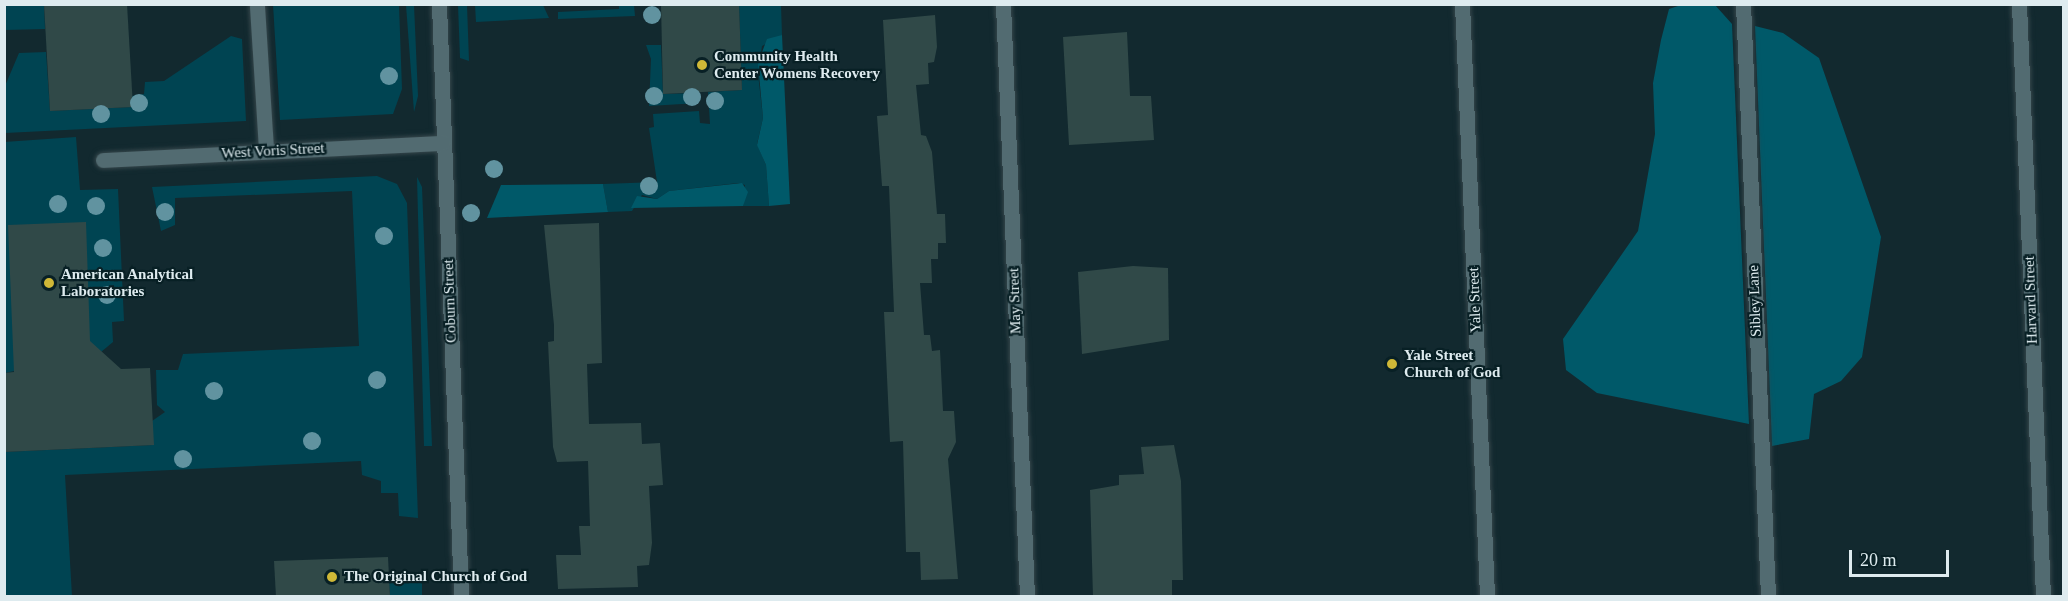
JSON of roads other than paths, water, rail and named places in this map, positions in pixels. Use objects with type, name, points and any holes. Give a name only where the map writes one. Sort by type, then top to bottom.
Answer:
[{"type":"street","name":"Coburn Street","points":[[439,4],[461,597]]},
{"type":"street","name":"May Street","points":[[1003,4],[1027,597]]},
{"type":"street","name":"Yale Street","points":[[1462,4],[1487,597]]},
{"type":"street","name":"Sibley Lane","points":[[1743,4],[1768,597]]},
{"type":"street","name":"Harvard Street","points":[[2019,4],[2043,597]]},
{"type":"street","points":[[257,6],[266,151]]},
{"type":"street","name":"West Voris Street","points":[[103,160],[443,143]]},
{"type":"place","name":"Community Health Center Womens Recovery","points":[[702,65]]},
{"type":"place","name":"American Analytical Laboratories","points":[[49,283]]},
{"type":"place","name":"Yale Street Church of God","points":[[1392,364]]},
{"type":"place","name":"The Original Church of God","points":[[332,577]]}]
